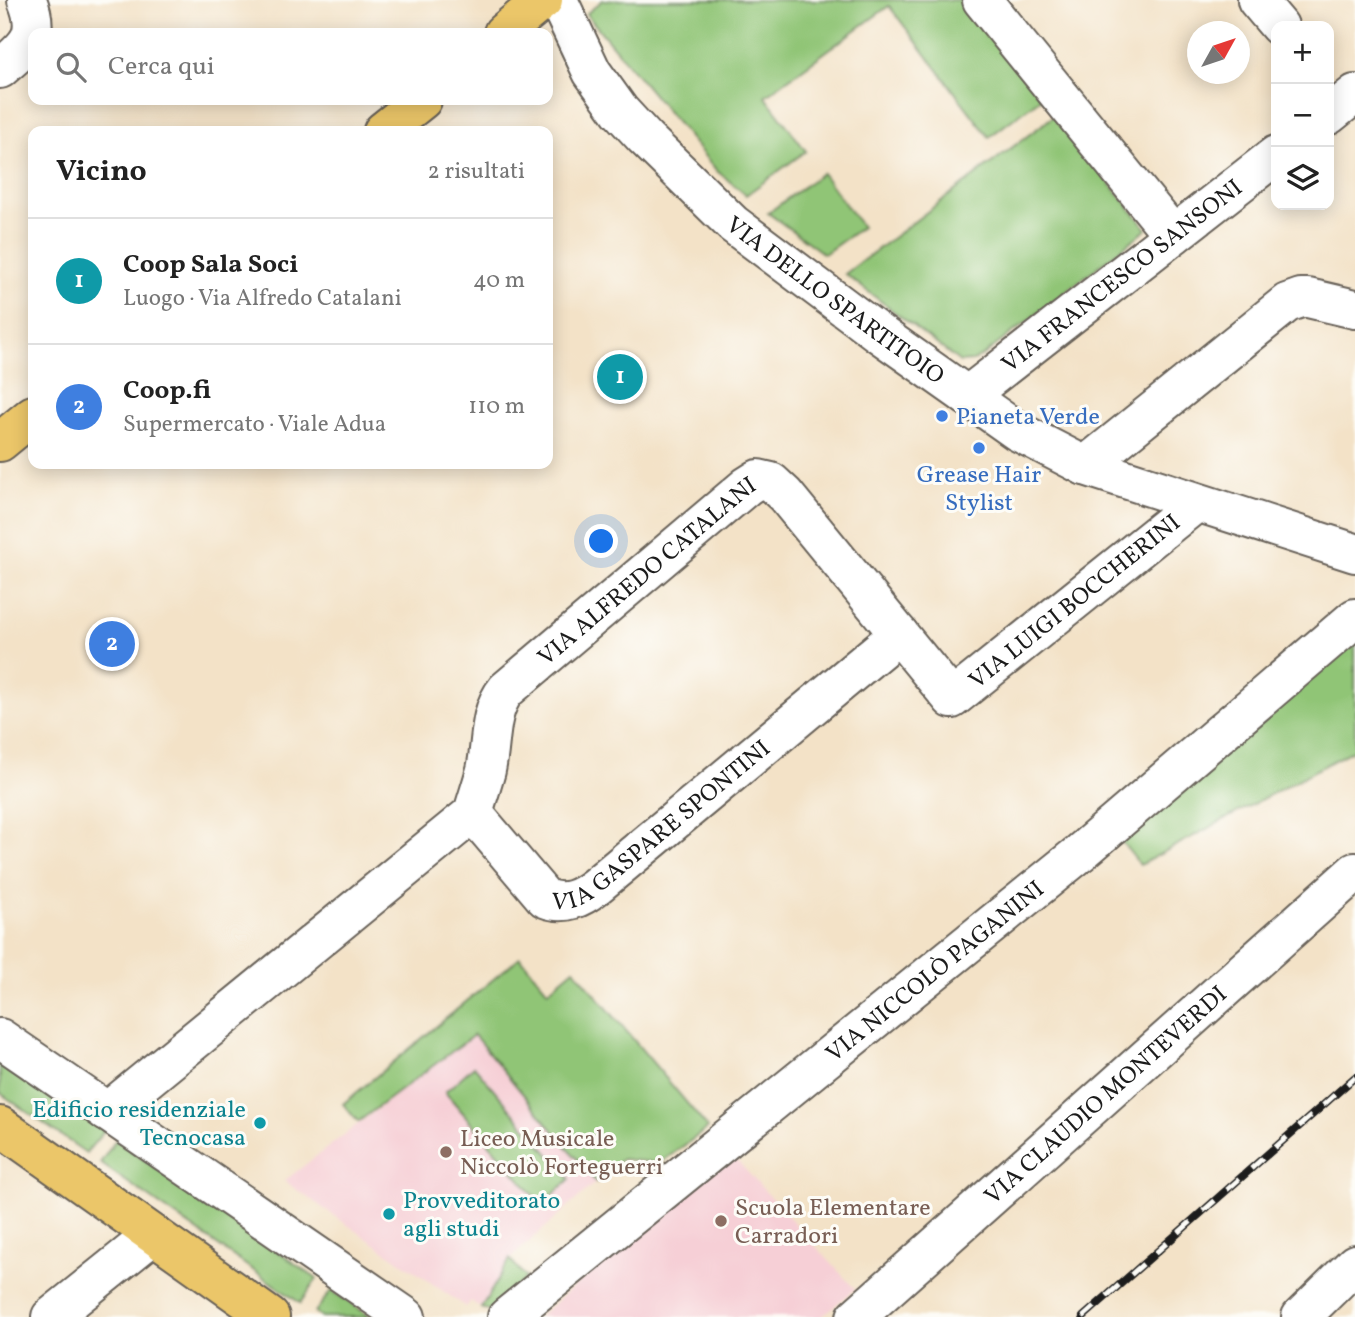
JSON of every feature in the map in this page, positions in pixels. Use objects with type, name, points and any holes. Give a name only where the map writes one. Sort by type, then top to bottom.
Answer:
[{"type":"main road","points":[[509,28],[543,0]]},
{"type":"main road","points":[[389,126],[416,105]]},
{"type":"main road","points":[[0,442],[28,419]]},
{"type":"main road","points":[[0,1126],[270,1317]]},
{"type":"street","points":[[27,0],[34,23],[33,28]]},
{"type":"street","name":"VIA DELLO SPARTITOIO","points":[[558,0],[581,51],[606,93],[638,132],[692,185],[761,246],[1017,431],[1085,466],[1355,553]]},
{"type":"street","points":[[982,0],[1173,235]]},
{"type":"street","points":[[1258,0],[1275,21]]},
{"type":"street","points":[[0,69],[28,43]]},
{"type":"street","name":"VIA FRANCESCO SANSONI","points":[[967,396],[1271,159]]},
{"type":"street","points":[[1085,466],[1287,303],[1308,298],[1355,309]]},
{"type":"street","name":"VIA ALFREDO CATALANI","points":[[472,813],[486,771],[494,713],[499,698],[758,479],[771,482],[785,495],[899,634]]},
{"type":"street","name":"VIA LUIGI BOCCHERINI","points":[[899,634],[952,699],[1196,503]]},
{"type":"street","name":"VIA NICCOLÒ PAGANINI","points":[[507,1317],[1080,853],[1355,618]]},
{"type":"street","name":"VIA GASPARE SPONTINI","points":[[472,813],[545,898],[562,901],[579,898],[899,634]]},
{"type":"street","points":[[107,1112],[472,813]]},
{"type":"street","name":"VIA CLAUDIO MONTEVERDI","points":[[856,1317],[1355,872]]},
{"type":"street","points":[[6,1044],[407,1317]]},
{"type":"street","points":[[51,1317],[153,1235]]},
{"type":"street","points":[[1301,1317],[1355,1264]]},
{"type":"shaded area","name":"Liceo Musicale Niccolò Forteguerri","points":[[474,1035],[596,1182],[510,1259],[481,1308],[471,1301],[466,1307],[284,1181]]},
{"type":"shaded area","name":"Scuola Elementare Carradori","points":[[730,1153],[855,1289],[821,1317],[538,1317]]},
{"type":"green space","points":[[603,0],[961,0],[1041,98],[989,137],[889,6],[765,96],[806,151],[746,195],[717,171],[586,14]]},
{"type":"green space","points":[[1055,115],[1147,229],[985,354],[973,361],[960,362],[845,274]]},
{"type":"green space","points":[[822,173],[862,227],[824,254],[768,213]]},
{"type":"green space","points":[[1355,640],[1355,749],[1140,865],[1121,841]]},
{"type":"green space","points":[[520,957],[548,991],[574,969],[708,1128],[660,1163],[622,1159],[596,1182],[474,1035],[358,1122],[343,1104]]},
{"type":"green space","points":[[0,1063],[105,1130],[86,1153],[0,1093]]},
{"type":"green space","points":[[474,1066],[570,1179],[542,1205],[445,1092]]},
{"type":"green space","points":[[116,1140],[317,1279],[300,1303],[100,1163]]},
{"type":"green space","points":[[510,1259],[526,1278],[490,1311],[481,1308]]},
{"type":"green space","points":[[331,1291],[371,1317],[322,1317],[315,1312]]},
{"type":"railway","points":[[1083,1317],[1355,1077]]},
{"type":"place","name":"Coop Sala Soci","points":[[620,377]]},
{"type":"place","name":"Pianeta Verde","points":[[942,416]]},
{"type":"place","name":"Grease Hair Stylist","points":[[979,448]]},
{"type":"place","name":"Coop.fi","points":[[112,644]]},
{"type":"place","name":"Edificio residenziale Tecnocasa","points":[[260,1123]]},
{"type":"place","name":"Liceo Musicale Niccolò Forteguerri","points":[[446,1152]]},
{"type":"place","name":"Provveditorato agli studi","points":[[389,1214]]},
{"type":"place","name":"Scuola Elementare Carradori","points":[[721,1221]]}]
